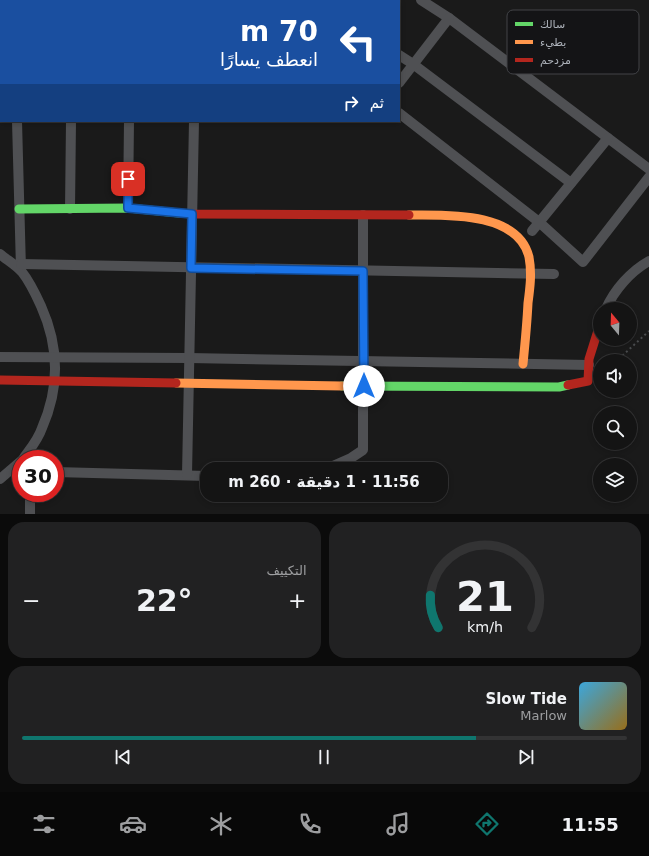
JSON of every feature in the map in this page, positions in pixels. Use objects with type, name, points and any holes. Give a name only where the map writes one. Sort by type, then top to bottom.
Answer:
[{"type":"street","points":[[421,0],[450,18],[507,61]]},
{"type":"street","points":[[400,82],[450,18]]},
{"type":"street","points":[[400,56],[571,183]]},
{"type":"street","points":[[524,74],[649,170]]},
{"type":"street","points":[[400,114],[539,222],[582,262],[649,177]]},
{"type":"street","points":[[17,122],[21,267],[36,294],[48,322],[56,357],[55,380],[50,409],[42,429],[30,450]]},
{"type":"street","points":[[70,210],[71,122]]},
{"type":"street","points":[[128,208],[129,122]]},
{"type":"street","points":[[187,475],[194,122]]},
{"type":"street","points":[[532,231],[608,138]]},
{"type":"street","points":[[19,209],[70,210],[128,208],[192,214],[446,215],[487,220],[501,224],[518,237],[526,250],[529,260],[530,274],[523,364]]},
{"type":"street","points":[[342,462],[363,450],[363,215]]},
{"type":"street","points":[[0,254],[21,267],[191,268],[554,274]]},
{"type":"street","points":[[609,302],[611,298],[640,266],[649,261]]},
{"type":"street","points":[[0,380],[364,386],[560,387],[588,381],[589,365],[593,346]]},
{"type":"street","points":[[0,357],[189,358],[589,365]]},
{"type":"street","points":[[0,479],[12,469]]},
{"type":"street","points":[[64,472],[200,476]]},
{"type":"street","points":[[30,502],[30,514]]},
{"type":"path","points":[[624,354],[649,331]]},
{"type":"traffic: fast","points":[[19,209],[128,208],[179,213]]},
{"type":"traffic: fast","points":[[342,386],[559,387],[568,385]]},
{"type":"traffic: slow","points":[[409,215],[460,216],[496,223],[511,231],[522,242],[529,257],[531,275],[523,364]]},
{"type":"traffic: slow","points":[[176,383],[342,386]]},
{"type":"traffic: jam","points":[[179,213],[409,215]]},
{"type":"traffic: jam","points":[[568,385],[588,381],[589,359],[593,346]]},
{"type":"traffic: jam","points":[[0,380],[176,383]]},
{"type":"route","points":[[128,179],[128,208],[192,214],[191,268],[363,271],[364,386]]}]
